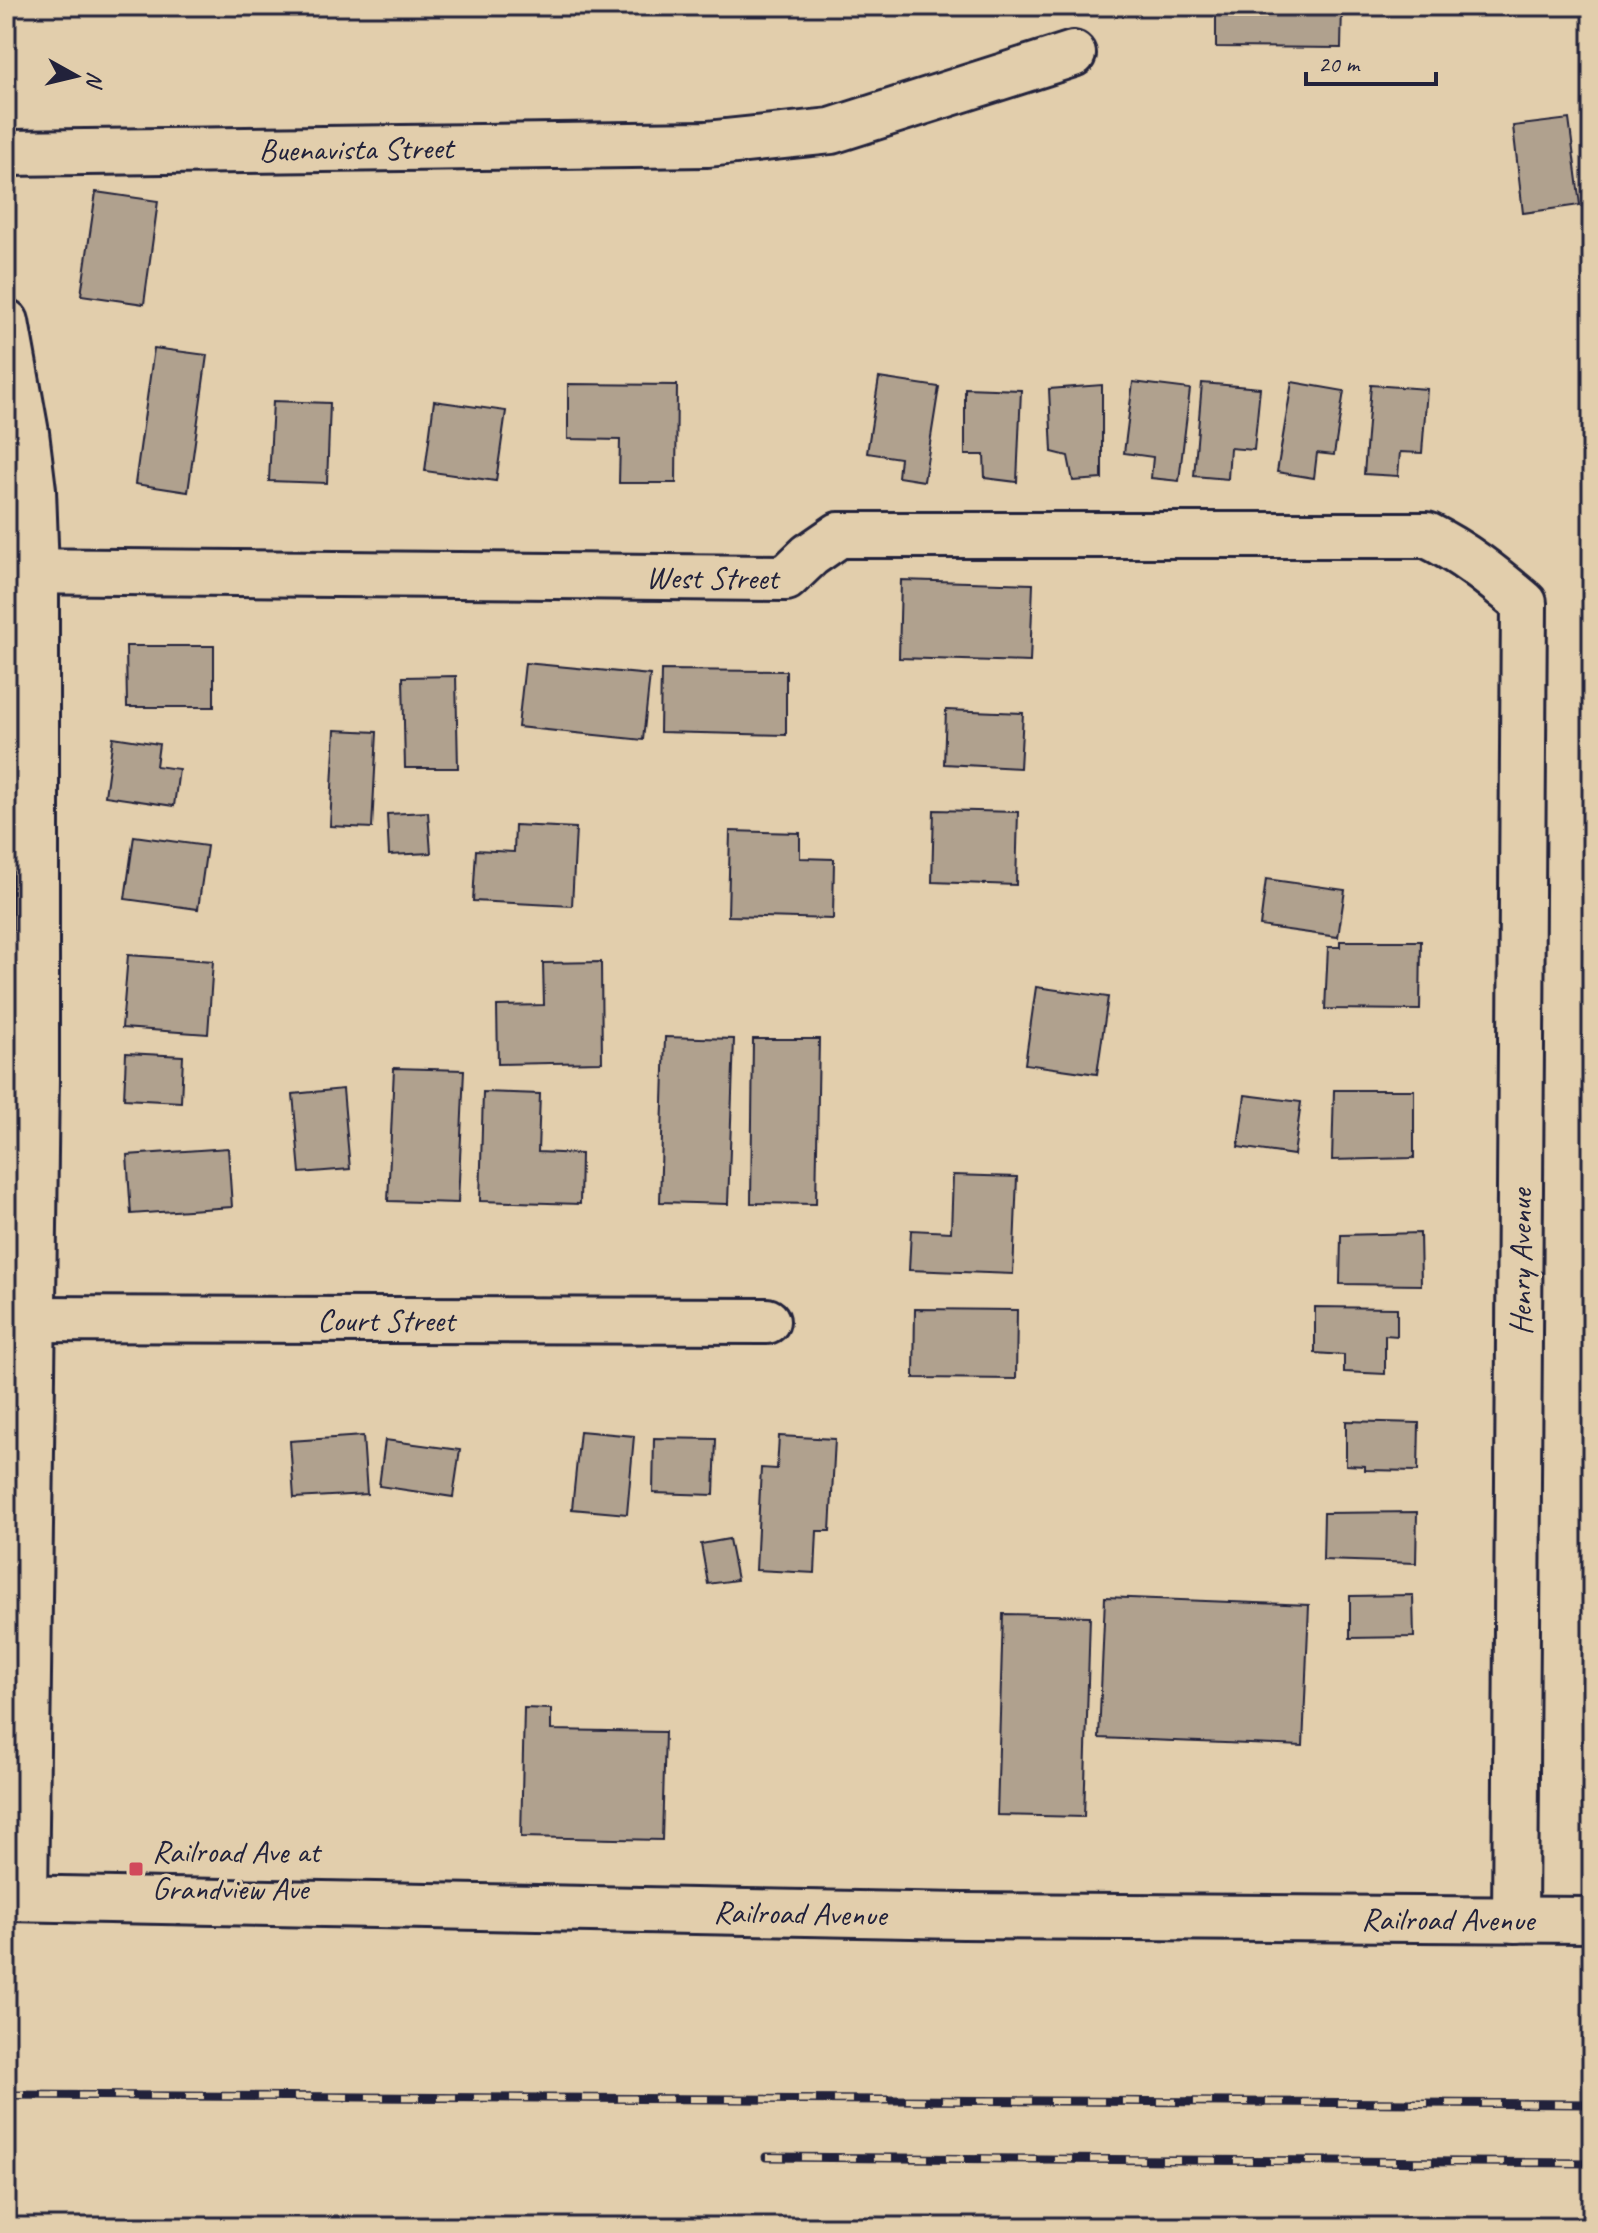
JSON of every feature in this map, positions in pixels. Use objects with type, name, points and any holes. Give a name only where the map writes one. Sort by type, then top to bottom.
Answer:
[{"type":"street","name":"Buenavista Street","points":[[6,153],[707,144],[831,131],[1073,54]]},
{"type":"street","points":[[6,322],[33,490],[21,571],[36,1077],[19,1319],[16,1898]]},
{"type":"street","name":"West Street","points":[[21,571],[786,578],[810,555],[839,535],[1427,535],[1475,562],[1524,603]]},
{"type":"street","name":"Henry Avenue","points":[[1515,1920],[1524,603]]},
{"type":"street","name":"Court Street","points":[[19,1319],[767,1321]]},
{"type":"street","name":"Railroad Avenue","points":[[16,1898],[963,1916],[1592,1920]]},
{"type":"building","points":[[1216,6],[1342,6],[1341,48],[1216,47]]},
{"type":"building","points":[[1569,119],[1580,205],[1523,213],[1513,126]]},
{"type":"building","points":[[96,192],[158,201],[144,304],[81,295]]},
{"type":"building","points":[[154,348],[207,355],[188,492],[135,484]]},
{"type":"building","points":[[879,378],[939,387],[924,481],[898,477],[900,458],[867,453]]},
{"type":"building","points":[[1133,382],[1190,389],[1179,481],[1151,478],[1153,457],[1124,453]]},
{"type":"building","points":[[1292,382],[1344,391],[1334,455],[1317,453],[1314,478],[1277,472]]},
{"type":"building","points":[[1202,383],[1260,388],[1254,450],[1230,448],[1228,479],[1194,476]]},
{"type":"building","points":[[568,384],[677,385],[676,483],[619,483],[620,440],[568,439]]},
{"type":"building","points":[[1102,385],[1102,479],[1073,481],[1068,456],[1052,452],[1049,389]]},
{"type":"building","points":[[1371,385],[1427,389],[1422,453],[1400,452],[1398,476],[1364,474]]},
{"type":"building","points":[[965,388],[1021,390],[1017,482],[985,478],[984,455],[965,455]]},
{"type":"building","points":[[273,401],[330,403],[327,483],[269,481]]},
{"type":"building","points":[[434,401],[506,411],[496,481],[425,471]]},
{"type":"building","points":[[901,580],[1033,584],[1030,662],[899,658]]},
{"type":"building","points":[[126,646],[214,646],[214,707],[127,707]]},
{"type":"building","points":[[525,663],[650,675],[643,740],[518,727]]},
{"type":"building","points":[[661,670],[786,671],[786,735],[660,732]]},
{"type":"building","points":[[456,676],[458,768],[405,768],[403,677]]},
{"type":"building","points":[[946,710],[1023,713],[1020,768],[944,764]]},
{"type":"building","points":[[335,730],[377,732],[372,828],[330,826]]},
{"type":"building","points":[[113,737],[159,744],[156,766],[179,769],[174,806],[105,796]]},
{"type":"building","points":[[934,810],[1018,812],[1016,885],[932,882]]},
{"type":"building","points":[[428,812],[431,853],[389,855],[387,814]]},
{"type":"building","points":[[515,825],[576,828],[572,906],[473,901],[476,850],[514,852]]},
{"type":"building","points":[[730,831],[800,833],[800,858],[834,859],[833,919],[728,916]]},
{"type":"building","points":[[134,836],[207,846],[198,909],[125,899]]},
{"type":"building","points":[[1266,879],[1345,890],[1338,937],[1260,926]]},
{"type":"building","points":[[1340,941],[1421,941],[1420,1010],[1325,1009],[1328,947],[1340,947]]},
{"type":"building","points":[[128,955],[213,961],[208,1034],[122,1028]]},
{"type":"building","points":[[601,962],[602,1062],[498,1064],[497,1006],[544,1005],[543,963]]},
{"type":"building","points":[[1036,987],[1108,997],[1097,1074],[1025,1064]]},
{"type":"building","points":[[665,1037],[734,1039],[728,1204],[660,1202]]},
{"type":"building","points":[[753,1039],[819,1039],[816,1204],[751,1203]]},
{"type":"building","points":[[126,1053],[183,1056],[181,1102],[124,1099]]},
{"type":"building","points":[[394,1068],[464,1070],[458,1203],[388,1201]]},
{"type":"building","points":[[343,1089],[350,1169],[300,1173],[293,1094]]},
{"type":"building","points":[[1334,1090],[1414,1090],[1414,1158],[1332,1160]]},
{"type":"building","points":[[483,1092],[540,1094],[538,1152],[581,1154],[580,1204],[480,1201]]},
{"type":"building","points":[[1245,1095],[1301,1102],[1294,1155],[1238,1147]]},
{"type":"building","points":[[228,1148],[232,1207],[131,1214],[127,1155]]},
{"type":"building","points":[[953,1175],[1017,1177],[1013,1274],[909,1270],[911,1230],[951,1232]]},
{"type":"building","points":[[1420,1233],[1421,1285],[1340,1284],[1341,1235]]},
{"type":"building","points":[[1315,1307],[1397,1308],[1397,1336],[1385,1335],[1385,1374],[1344,1372],[1344,1355],[1315,1353]]},
{"type":"building","points":[[915,1309],[1017,1310],[1016,1379],[914,1378]]},
{"type":"building","points":[[1346,1421],[1419,1423],[1418,1471],[1365,1470],[1365,1466],[1346,1465]]},
{"type":"building","points":[[580,1431],[634,1436],[627,1514],[572,1509]]},
{"type":"building","points":[[363,1436],[367,1494],[294,1498],[290,1441]]},
{"type":"building","points":[[779,1436],[835,1439],[830,1531],[817,1531],[815,1573],[756,1570],[761,1468],[777,1469]]},
{"type":"building","points":[[654,1438],[716,1439],[714,1495],[653,1493]]},
{"type":"building","points":[[385,1440],[460,1450],[453,1497],[379,1486]]},
{"type":"building","points":[[1417,1512],[1416,1563],[1323,1560],[1324,1513]]},
{"type":"building","points":[[729,1539],[737,1580],[708,1584],[701,1544]]},
{"type":"building","points":[[1413,1595],[1414,1637],[1350,1638],[1350,1596]]},
{"type":"building","points":[[1105,1597],[1309,1605],[1303,1746],[1099,1738]]},
{"type":"building","points":[[1003,1614],[1090,1616],[1084,1817],[997,1815]]},
{"type":"building","points":[[1592,1688],[1592,1800],[1589,1800]]},
{"type":"building","points":[[524,1708],[551,1709],[551,1730],[665,1732],[662,1840],[521,1837]]},
{"type":"building","points":[[1349,2223],[1394,2223],[1394,2227],[1349,2227]]},
{"type":"railway","points":[[6,2095],[1592,2104]]},
{"type":"railway","points":[[766,2157],[1592,2163]]},
{"type":"place","name":"Railroad Ave at Grandview Ave","points":[[136,1869]]}]
